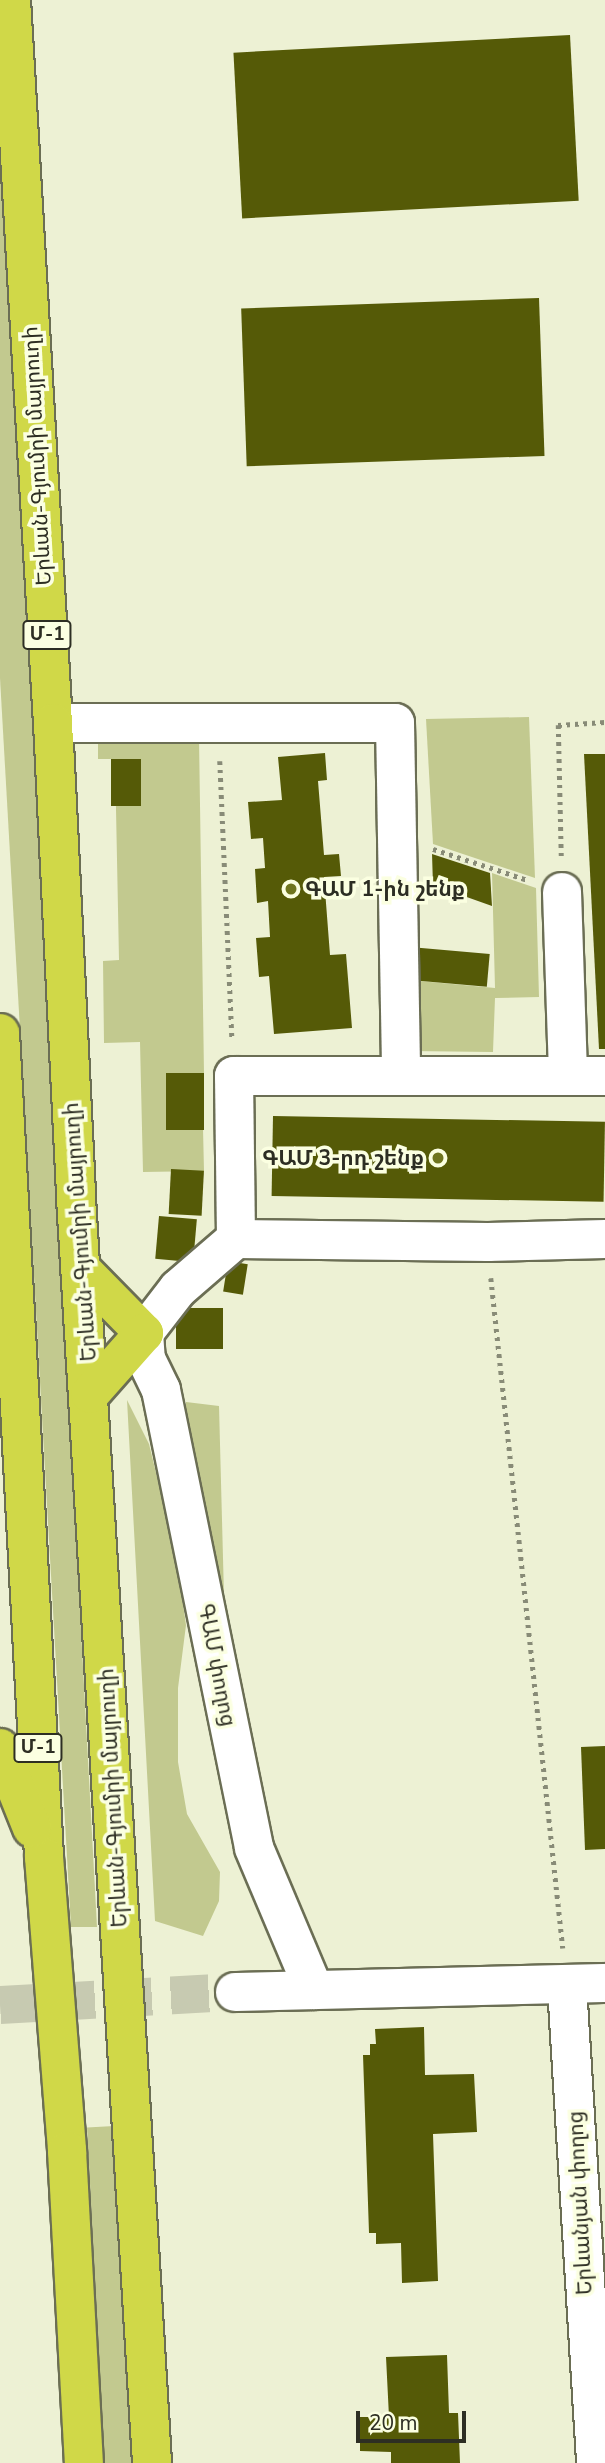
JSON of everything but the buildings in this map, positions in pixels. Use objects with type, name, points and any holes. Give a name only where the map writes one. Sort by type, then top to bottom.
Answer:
[{"type":"highway","name":"Երևան-Գյումրի մայրուղի","points":[[10,0],[81,1269],[152,2463]]},
{"type":"highway","name":"Մ-1","points":[[0,1033],[44,1857],[67,2151],[84,2463]]},
{"type":"highway","points":[[81,1269],[144,1333],[90,1394]]},
{"type":"highway","points":[[0,1748],[44,1857]]},
{"type":"street","points":[[52,723],[395,723],[401,1074]]},
{"type":"street","points":[[562,892],[568,1075]]},
{"type":"street","points":[[236,1239],[234,1076],[605,1076]]},
{"type":"street","points":[[144,1333],[178,1289],[236,1239],[488,1242],[605,1239]]},
{"type":"street","name":"ԳԱՄ փողոց","points":[[144,1333],[146,1359],[161,1390],[254,1848],[314,1990]]},
{"type":"street","points":[[235,1992],[605,1983]]},
{"type":"street","name":"Երևանյան փողոց","points":[[567,1986],[596,2463]]},
{"type":"path","points":[[399,837],[562,892],[558,725],[605,722]]},
{"type":"path","points":[[218,725],[234,1076]]},
{"type":"path","points":[[488,1242],[567,1986]]},
{"type":"green space","points":[[0,166],[97,1927],[71,1927],[0,678]]},
{"type":"green space","points":[[529,717],[535,878],[433,844],[426,719]]},
{"type":"green space","points":[[199,737],[204,1073],[167,1073],[167,1129],[203,1128],[204,1171],[143,1172],[140,1042],[104,1043],[103,961],[119,960],[115,759],[98,759],[98,739]]},
{"type":"green space","points":[[492,873],[536,888],[539,997],[495,998],[493,1052],[409,1051],[409,980],[495,988]]},
{"type":"green space","points":[[127,1400],[149,1444],[176,1555],[186,1625],[178,1688],[178,1762],[187,1814],[220,1872],[219,1901],[203,1936],[155,1921]]},
{"type":"green space","points":[[186,1402],[219,1406],[225,1634],[186,1425]]},
{"type":"green space","points":[[114,2126],[132,2463],[105,2463],[87,2127]]},
{"type":"tunnel","points":[[0,2005],[235,1992]]},
{"type":"place","name":"ԳԱՄ 1-ին շենք","points":[[291,889]]},
{"type":"place","name":"ԳԱՄ 3-րդ շենք","points":[[438,1158]]}]
